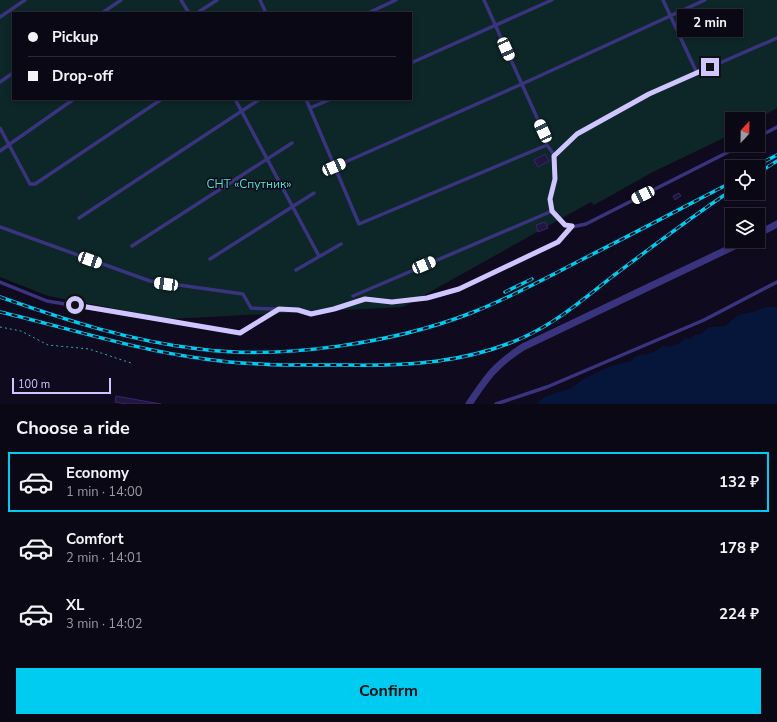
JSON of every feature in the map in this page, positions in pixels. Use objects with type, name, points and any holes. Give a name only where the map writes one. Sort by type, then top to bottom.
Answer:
[{"type":"street","points":[[765,230],[777,224]]},
{"type":"street","points":[[468,404],[490,372],[506,358],[523,347],[729,248]]},
{"type":"lane","points":[[0,17],[25,0]]},
{"type":"lane","points":[[103,12],[121,0]]},
{"type":"lane","points":[[181,0],[188,12]]},
{"type":"lane","points":[[199,12],[217,0]]},
{"type":"lane","points":[[260,0],[266,12]]},
{"type":"lane","points":[[370,12],[396,0]]},
{"type":"lane","points":[[484,0],[543,131],[547,145],[554,156],[555,179],[550,199],[552,211],[565,225],[572,226],[586,224],[728,152]]},
{"type":"lane","points":[[412,63],[552,0]]},
{"type":"lane","points":[[664,0],[697,73]]},
{"type":"lane","points":[[334,167],[522,84],[705,0]]},
{"type":"lane","points":[[554,156],[577,134],[649,94],[777,38]]},
{"type":"lane","points":[[0,82],[12,74]]},
{"type":"lane","points":[[0,151],[73,100]]},
{"type":"lane","points":[[0,128],[30,184],[35,184],[161,100]]},
{"type":"lane","points":[[236,100],[319,256]]},
{"type":"lane","points":[[78,218],[258,100]]},
{"type":"lane","points":[[306,100],[359,224],[547,145]]},
{"type":"lane","points":[[310,108],[329,100]]},
{"type":"lane","points":[[765,134],[777,128]]},
{"type":"lane","points":[[132,246],[266,158],[292,143]]},
{"type":"lane","points":[[210,259],[314,193]]},
{"type":"lane","points":[[353,296],[552,211]]},
{"type":"lane","points":[[0,227],[150,282],[243,294],[251,308],[298,310],[311,314],[334,309],[365,299],[392,302],[427,298],[459,289],[558,242],[572,226]]},
{"type":"lane","points":[[296,270],[342,244]]},
{"type":"lane","points":[[0,282],[47,301],[240,333],[279,309]]},
{"type":"lane","points":[[496,404],[547,386],[704,320],[777,282]]},
{"type":"path","points":[[0,327],[21,331],[48,345],[88,349],[131,363]]},
{"type":"green space","name":"СНТ «Спутник»","points":[[0,0],[777,0],[777,108],[765,115],[765,112],[725,112],[725,137],[653,172],[594,205],[591,202],[403,307],[169,319],[48,296],[0,277]]},
{"type":"water","points":[[765,307],[777,307],[777,404],[539,404],[538,402],[549,395],[571,388],[582,380],[607,368],[620,363],[631,362],[639,355],[647,354],[663,346],[675,345],[685,338],[689,339],[695,335],[701,334],[709,327],[725,326],[738,315],[753,312]]},
{"type":"building","points":[[545,154],[549,161],[538,167],[534,160]]},
{"type":"building","points":[[679,193],[681,196],[675,200],[673,196]]},
{"type":"building","points":[[545,222],[548,228],[538,232],[536,225]]},
{"type":"building","points":[[116,396],[161,404],[126,404],[115,402]]},
{"type":"railway","points":[[765,161],[777,155]]},
{"type":"railway","points":[[765,169],[777,161]]},
{"type":"railway","points":[[0,297],[98,329],[148,341],[199,349],[231,352],[265,352],[337,346],[408,333],[441,324],[471,313],[542,280],[725,186]]},
{"type":"railway","points":[[0,312],[153,350],[240,363],[276,365],[392,365],[458,358],[501,346],[522,338],[546,325],[569,310],[672,232],[725,195]]},
{"type":"railway","points":[[505,292],[532,279]]},
{"type":"route","points":[[75,305],[240,333],[279,309],[298,310],[311,314],[334,309],[365,299],[392,302],[427,298],[459,289],[558,242],[572,226],[565,225],[552,211],[550,199],[555,179],[554,156],[577,134],[649,94],[710,67]]}]
